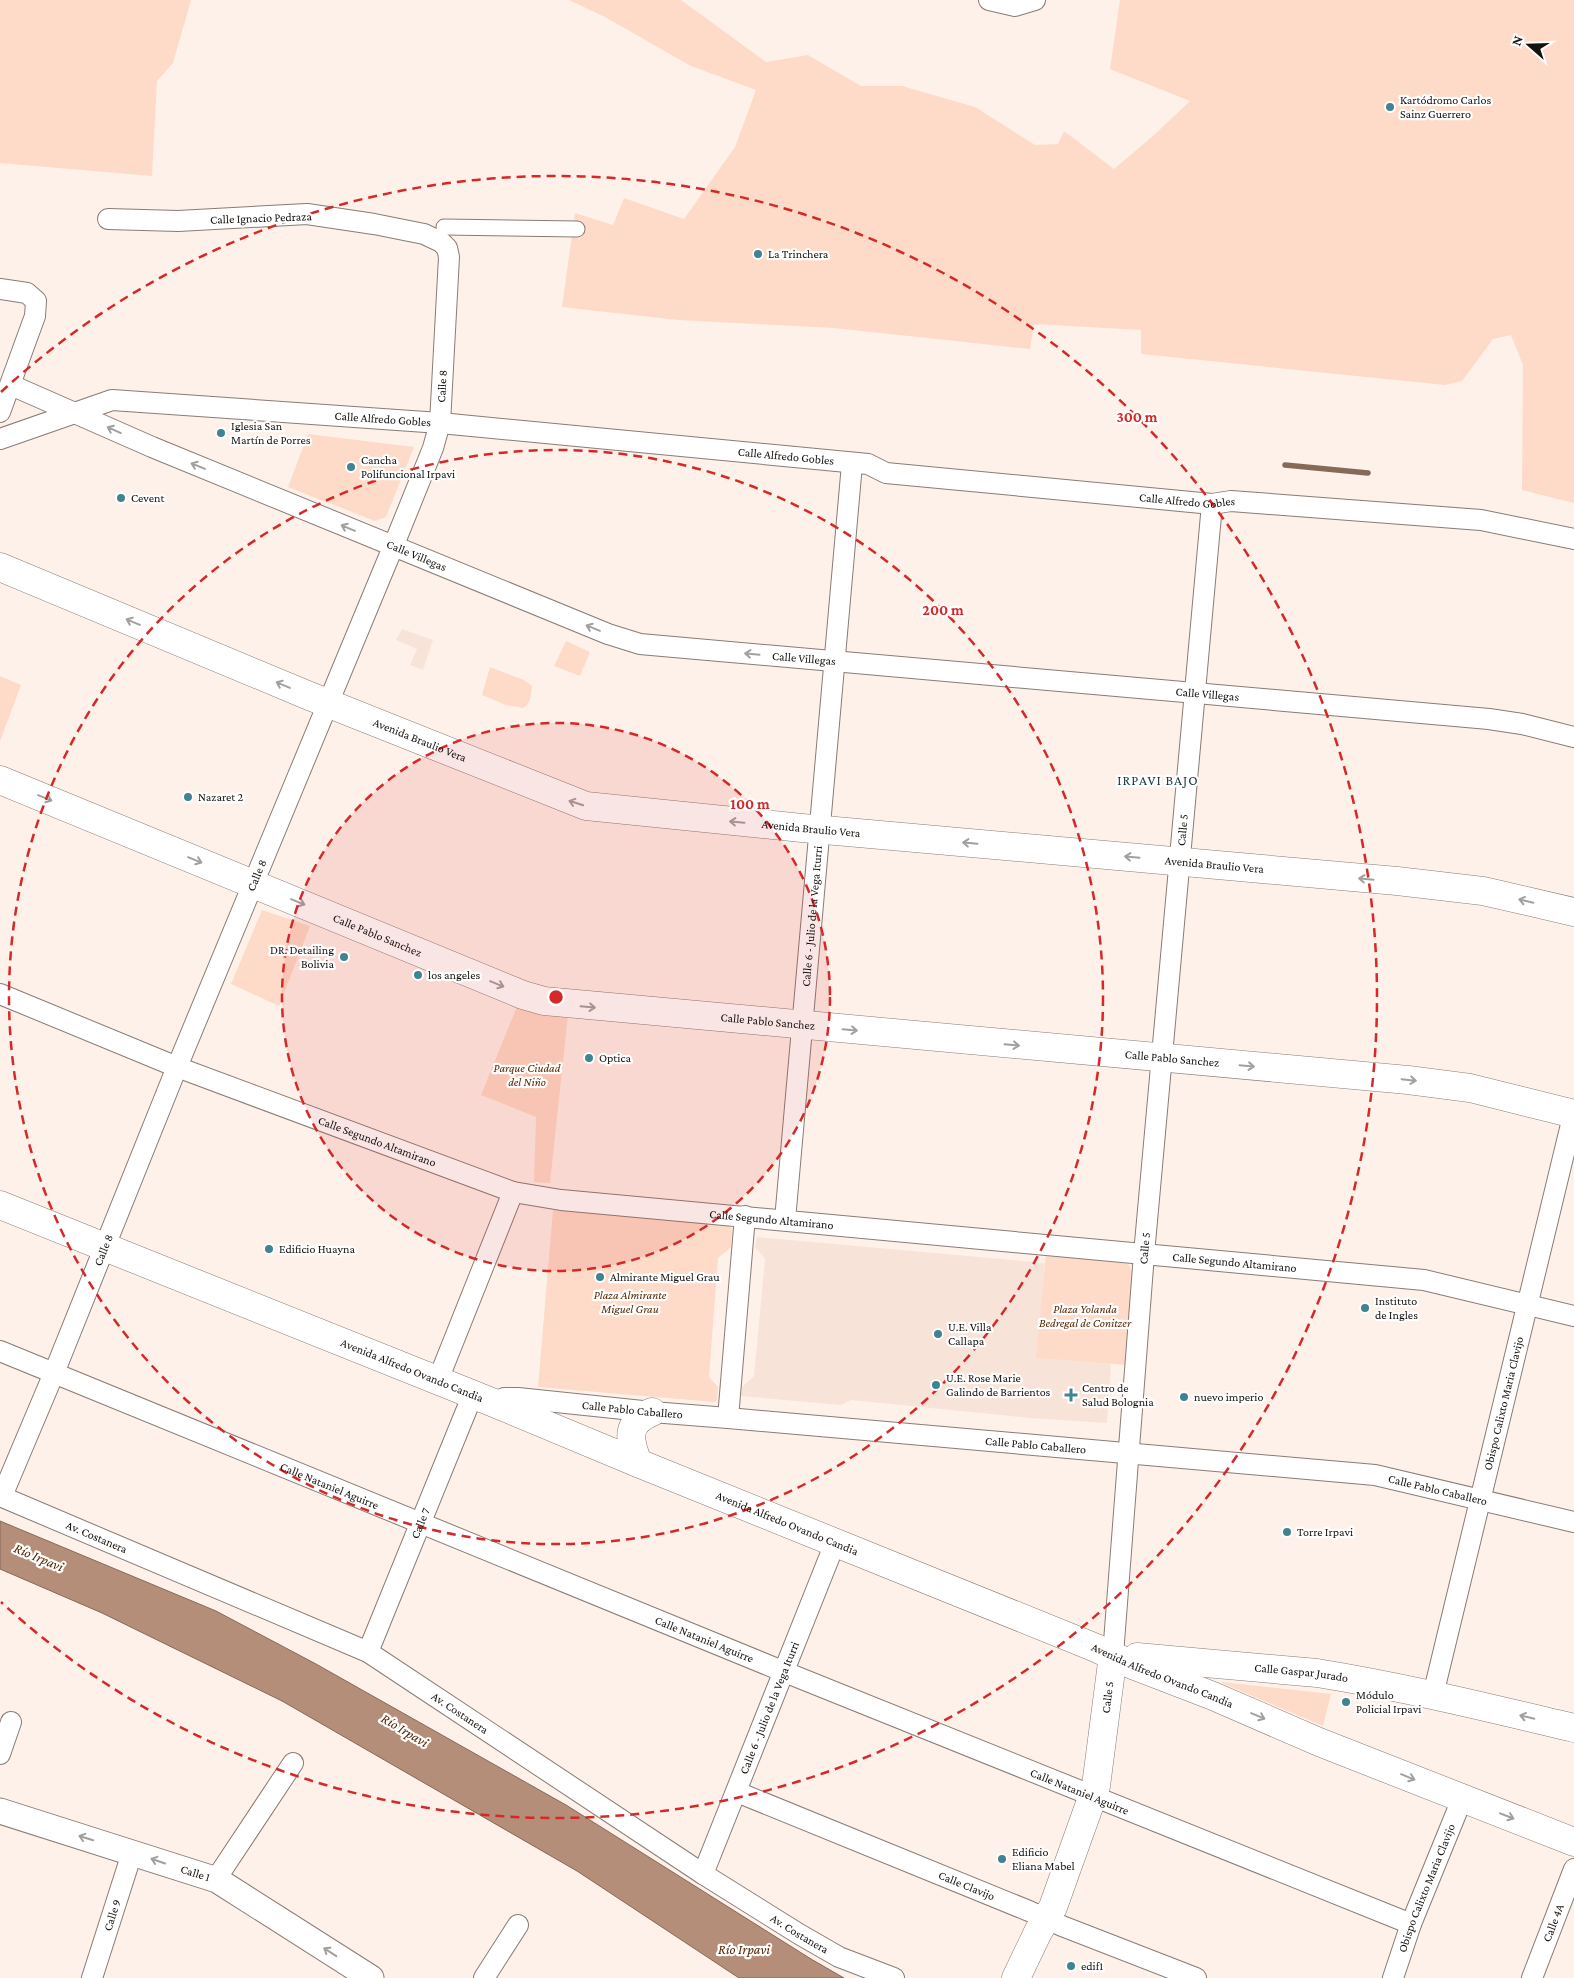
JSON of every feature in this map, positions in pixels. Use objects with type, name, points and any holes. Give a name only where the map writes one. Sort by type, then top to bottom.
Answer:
[{"type":"main road","name":"Avenida Braulio Vera","points":[[0,567],[328,703],[586,806],[820,830],[1397,881],[1483,891],[1574,912]]},
{"type":"main road","name":"Calle Pablo Sanchez","points":[[0,780],[523,995],[544,1001],[1408,1080],[1470,1088],[1574,1113]]},
{"type":"main road","name":"Avenida Alfredo Ovando Candia","points":[[0,1205],[103,1248],[438,1380],[1462,1799],[1574,1842]]},
{"type":"main road","points":[[638,1463],[631,1445],[632,1431],[639,1418],[652,1412]]},
{"type":"main road","name":"Calle Gaspar Jurado","points":[[1113,1655],[1317,1673],[1433,1695],[1574,1728]]},
{"type":"main road","name":"Calle 5","points":[[1016,1978],[1053,1906],[1092,1798],[1097,1776],[1113,1655]]},
{"type":"street","points":[[989,0],[1015,6],[1035,0]]},
{"type":"street","name":"Calle Ignacio Pedraza","points":[[108,219],[178,221],[306,214],[424,234],[442,235],[577,229]]},
{"type":"street","name":"Calle 8","points":[[1,1496],[54,1373],[177,1067],[433,448],[440,423],[449,257],[448,248],[442,235]]},
{"type":"street","points":[[0,289],[28,293],[36,300],[35,316],[0,412]]},
{"type":"street","name":"Calle Villegas","points":[[11,385],[152,448],[608,634],[640,644],[1489,719],[1522,724],[1574,737]]},
{"type":"street","name":"Calle Alfredo Gobles","points":[[0,440],[112,400],[440,423],[852,464],[868,464],[886,473],[1212,504],[1231,501],[1482,520],[1574,539]]},
{"type":"street","name":"Calle 6 - Julio de la Vega Iturri","points":[[785,1220],[852,464]]},
{"type":"street","name":"Calle 5","points":[[1113,1655],[1144,1254],[1212,504]]},
{"type":"street","name":"Calle Segundo Altamirano","points":[[0,994],[177,1067],[513,1192],[554,1200],[745,1216],[1424,1280],[1574,1316]]},
{"type":"street","name":"Obispo Calixto Maria Clavijo","points":[[1433,1695],[1526,1304],[1574,1113]]},
{"type":"street","points":[[438,1380],[513,1192]]},
{"type":"street","points":[[728,1418],[745,1216]]},
{"type":"street","name":"Calle Nataniel Aguirre","points":[[0,1351],[419,1524],[784,1670],[1092,1798],[1411,1924]]},
{"type":"street","name":"Calle Pablo Caballero","points":[[484,1399],[518,1398],[652,1412],[1374,1475],[1574,1522]]},
{"type":"street","name":"Calle 7","points":[[368,1652],[419,1524],[484,1399]]},
{"type":"street","name":"Av. Costanera","points":[[1,1496],[368,1652],[703,1874],[839,1957],[894,1978]]},
{"type":"street","name":"Calle 6 - Julio de la Vega Iturri","points":[[703,1874],[835,1543]]},
{"type":"street","points":[[0,1754],[11,1722]]},
{"type":"street","points":[[217,1880],[293,1763]]},
{"type":"street","name":"Calle Clavijo","points":[[737,1792],[1029,1911],[1046,1920],[1196,1978]]},
{"type":"street","name":"Obispo Calixto Maria Clavijo","points":[[1393,1978],[1411,1924],[1462,1799]]},
{"type":"street","name":"Calle 1","points":[[0,1812],[217,1880],[371,1978]]},
{"type":"street","name":"Calle 9","points":[[92,1978],[132,1853]]},
{"type":"street","name":"Calle 4A","points":[[1532,1978],[1574,1869]]},
{"type":"street","points":[[484,1978],[518,1924]]},
{"type":"shaded area","points":[[402,629],[433,640],[423,670],[410,665],[417,649],[396,640]]},
{"type":"shaded area","points":[[757,1237],[1045,1263],[1037,1358],[1111,1364],[1107,1423],[1030,1418],[851,1400],[841,1405],[741,1396],[742,1387],[754,1376],[765,1259],[755,1247]]},
{"type":"green space","points":[[0,0],[191,0],[173,63],[157,81],[152,176],[0,163]]},
{"type":"green space","points":[[569,0],[681,0],[766,62],[808,55],[861,86],[902,86],[975,107],[1035,145],[1058,144],[1064,131],[1114,169],[1190,101],[1110,69],[1120,0],[1574,0],[1574,503],[1522,490],[1523,365],[1511,335],[1493,339],[1462,381],[1445,385],[1141,354],[1141,330],[1034,324],[1030,349],[834,328],[678,320],[562,307],[575,213],[613,225],[624,198],[684,219],[735,147],[756,90],[691,66],[605,17]]},
{"type":"green space","name":"Cancha Polifuncional Irpavi","points":[[308,434],[414,447],[386,517],[375,521],[288,487]]},
{"type":"green space","points":[[566,641],[590,652],[580,676],[554,666]]},
{"type":"green space","points":[[490,667],[524,680],[532,686],[530,698],[526,706],[523,708],[506,705],[482,695]]},
{"type":"green space","points":[[0,676],[21,685],[0,741]]},
{"type":"green space","points":[[262,910],[310,926],[279,1006],[231,984]]},
{"type":"green space","name":"Parque Ciudad del Niño","points":[[518,1004],[568,1015],[550,1183],[534,1182],[536,1117],[481,1095]]},
{"type":"green space","name":"Plaza Almirante Miguel Grau","points":[[553,1210],[728,1224],[732,1229],[731,1247],[718,1258],[709,1377],[718,1387],[717,1400],[715,1402],[538,1387]]},
{"type":"green space","name":"Plaza Yolanda Bedregal de Conitzer","points":[[1046,1254],[1120,1261],[1129,1265],[1133,1274],[1126,1365],[1036,1358]]},
{"type":"green space","points":[[1222,1683],[1331,1694],[1323,1726]]},
{"type":"water","name":"Río Irpavi","points":[[0,1521],[216,1611],[316,1664],[566,1805],[844,1978],[739,1978],[577,1871],[282,1701],[102,1613],[0,1569]]},
{"type":"waterway","points":[[1285,465],[1368,473]]},
{"type":"place","name":"Kartódromo Carlos Sainz Guerrero","points":[[1390,107]]},
{"type":"place","name":"La Trinchera","points":[[758,254]]},
{"type":"place","name":"Iglesia San Martín de Porres","points":[[221,433]]},
{"type":"place","name":"Cancha Polifuncional Irpavi","points":[[351,467]]},
{"type":"place","name":"Cevent","points":[[121,498]]},
{"type":"place","name":"Nazaret 2","points":[[188,797]]},
{"type":"place","name":"DR. Detailing Bolivia","points":[[344,957]]},
{"type":"place","name":"los angeles","points":[[418,975]]},
{"type":"place","name":"Optica","points":[[589,1058]]},
{"type":"place","name":"Edificio Huayna","points":[[269,1249]]},
{"type":"place","name":"Almirante Miguel Grau","points":[[600,1277]]},
{"type":"place","name":"Instituto de Ingles","points":[[1365,1308]]},
{"type":"place","name":"U.E. Villa Callapa","points":[[938,1334]]},
{"type":"place","name":"U.E. Rose Marie Galindo de Barrientos","points":[[936,1385]]},
{"type":"place","name":"Centro de Salud Bolognia","points":[[1071,1395]]},
{"type":"place","name":"nuevo imperio","points":[[1184,1397]]},
{"type":"place","name":"Torre Irpavi","points":[[1287,1532]]},
{"type":"place","name":"Módulo Policial Irpavi","points":[[1346,1702]]},
{"type":"place","name":"Edificio Eliana Mabel","points":[[1002,1859]]},
{"type":"place","name":"edif1","points":[[1071,1966]]},
{"type":"district","name":"IRPAVI BAJO","points":[[1158,780]]}]
